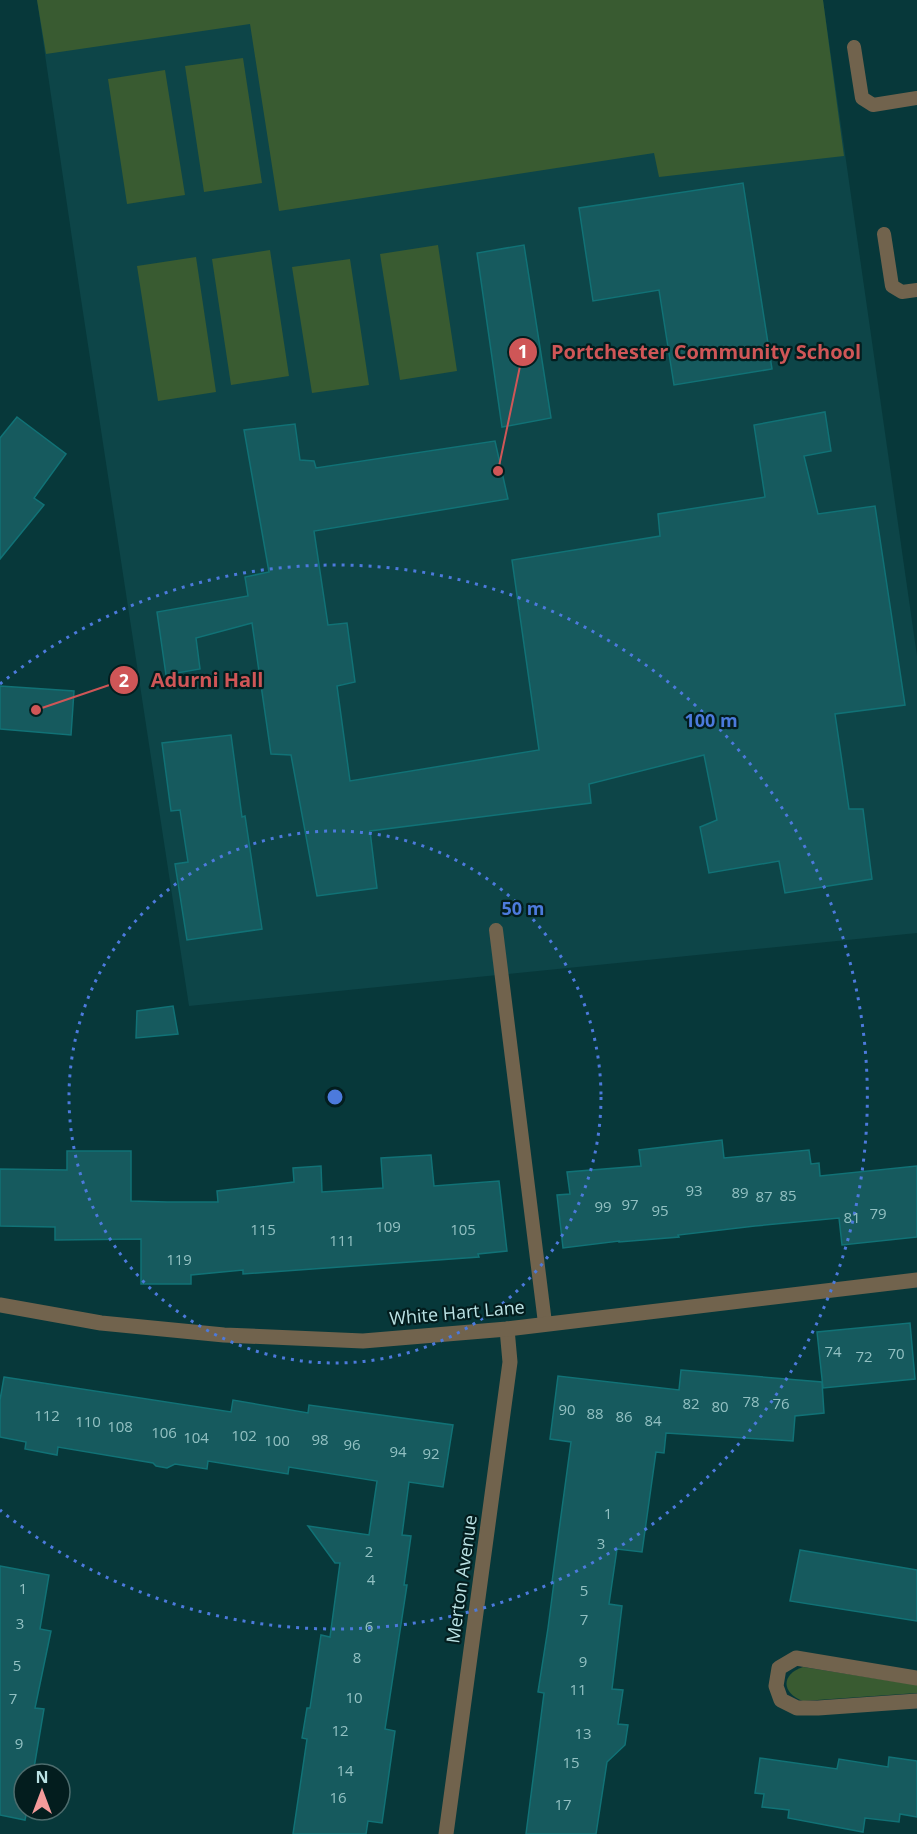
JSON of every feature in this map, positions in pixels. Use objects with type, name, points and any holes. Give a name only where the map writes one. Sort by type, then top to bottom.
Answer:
[{"type":"street","name":"White Hart Lane","points":[[0,1305],[101,1323],[224,1335],[363,1341],[507,1329],[917,1280]]},
{"type":"street","name":"Merton Avenue","points":[[446,1834],[510,1362],[507,1329]]},
{"type":"street","points":[[917,1678],[796,1658],[779,1668],[776,1686],[781,1700],[797,1707],[818,1708],[917,1701]]},
{"type":"lane","points":[[854,47],[862,98],[873,105],[917,98]]},
{"type":"lane","points":[[884,234],[892,286],[902,292],[917,290]]},
{"type":"lane","points":[[496,930],[545,1323]]},
{"type":"shaded area","points":[[37,0],[823,0],[917,656],[917,933],[189,1006]]},
{"type":"green space","points":[[37,0],[823,0],[844,156],[659,177],[654,153],[279,211],[250,24],[46,54]]},
{"type":"green space","points":[[243,58],[262,183],[204,192],[185,66]]},
{"type":"green space","points":[[165,70],[185,195],[127,204],[108,79]]},
{"type":"green space","points":[[438,245],[457,371],[400,380],[380,254]]},
{"type":"green space","points":[[270,250],[289,376],[231,385],[212,259]]},
{"type":"green space","points":[[196,257],[216,392],[158,401],[137,266]]},
{"type":"green space","points":[[350,259],[369,385],[312,393],[292,267]]},
{"type":"green space","points":[[803,1667],[917,1685],[917,1693],[803,1701],[791,1693],[786,1684],[791,1674]]},
{"type":"building","points":[[743,183],[772,369],[674,385],[659,290],[593,301],[579,208]]},
{"type":"building","points":[[524,245],[551,418],[502,427],[477,253]]},
{"type":"building","points":[[825,412],[831,451],[804,456],[818,514],[875,506],[905,705],[835,714],[849,809],[863,809],[872,879],[785,893],[779,861],[709,873],[700,827],[717,820],[704,755],[589,784],[591,803],[370,831],[377,888],[317,896],[291,755],[271,754],[252,623],[196,638],[200,669],[166,675],[157,612],[248,596],[245,577],[269,572],[244,430],[295,424],[300,460],[314,461],[316,468],[495,441],[508,499],[314,531],[328,625],[347,623],[355,682],[337,686],[350,781],[539,750],[512,560],[660,536],[658,514],[765,497],[754,425]]},
{"type":"building","points":[[17,417],[66,454],[34,498],[44,505],[0,559],[0,438]]},
{"type":"building","points":[[0,686],[74,691],[71,735],[0,729]]},
{"type":"building","points":[[231,735],[242,817],[245,816],[262,929],[187,940],[175,864],[188,862],[180,810],[171,811],[162,743]]},
{"type":"building","points":[[173,1006],[178,1034],[136,1038],[137,1011]]},
{"type":"building","points":[[722,1140],[724,1158],[809,1150],[811,1164],[819,1163],[820,1176],[917,1166],[917,1237],[842,1245],[839,1218],[563,1248],[557,1195],[570,1194],[567,1172],[641,1166],[639,1150]]},
{"type":"building","points":[[67,1151],[131,1151],[131,1201],[167,1202],[218,1202],[217,1191],[294,1182],[293,1168],[321,1166],[322,1192],[383,1188],[381,1158],[431,1155],[434,1186],[499,1181],[507,1251],[478,1254],[479,1257],[243,1274],[243,1270],[191,1275],[191,1284],[141,1284],[141,1239],[55,1240],[55,1227],[0,1226],[0,1169],[67,1170]]},
{"type":"building","points":[[910,1323],[915,1379],[823,1388],[817,1332]]},
{"type":"building","points":[[681,1370],[822,1382],[824,1413],[795,1416],[793,1441],[666,1433],[664,1453],[656,1452],[642,1552],[617,1549],[609,1604],[622,1606],[612,1689],[623,1690],[618,1724],[628,1725],[625,1745],[607,1762],[596,1834],[526,1834],[544,1693],[538,1692],[571,1442],[550,1439],[558,1376],[679,1390]]},
{"type":"building","points":[[4,1377],[231,1412],[233,1400],[308,1413],[309,1405],[453,1425],[443,1487],[409,1482],[402,1535],[411,1536],[404,1585],[407,1585],[385,1729],[395,1731],[382,1823],[368,1821],[366,1834],[293,1834],[307,1739],[302,1738],[307,1708],[310,1708],[321,1635],[330,1637],[340,1563],[335,1563],[308,1526],[369,1535],[377,1481],[289,1467],[288,1474],[208,1461],[207,1469],[175,1464],[167,1468],[156,1466],[153,1463],[58,1447],[57,1455],[25,1449],[26,1442],[0,1437],[0,1400]]},
{"type":"building","points":[[800,1550],[917,1570],[917,1621],[790,1601]]},
{"type":"building","points":[[0,1566],[49,1575],[40,1629],[51,1631],[35,1708],[44,1709],[35,1762],[12,1762],[12,1817],[0,1815]]},
{"type":"building","points":[[889,1757],[917,1761],[917,1817],[900,1814],[899,1822],[865,1818],[863,1832],[788,1818],[789,1810],[762,1807],[764,1794],[755,1793],[760,1758],[837,1769],[839,1759],[888,1767]]},
{"type":"place","name":"Portchester Community School","points":[[498,471]]},
{"type":"place","name":"Adurni Hall","points":[[36,710]]}]
